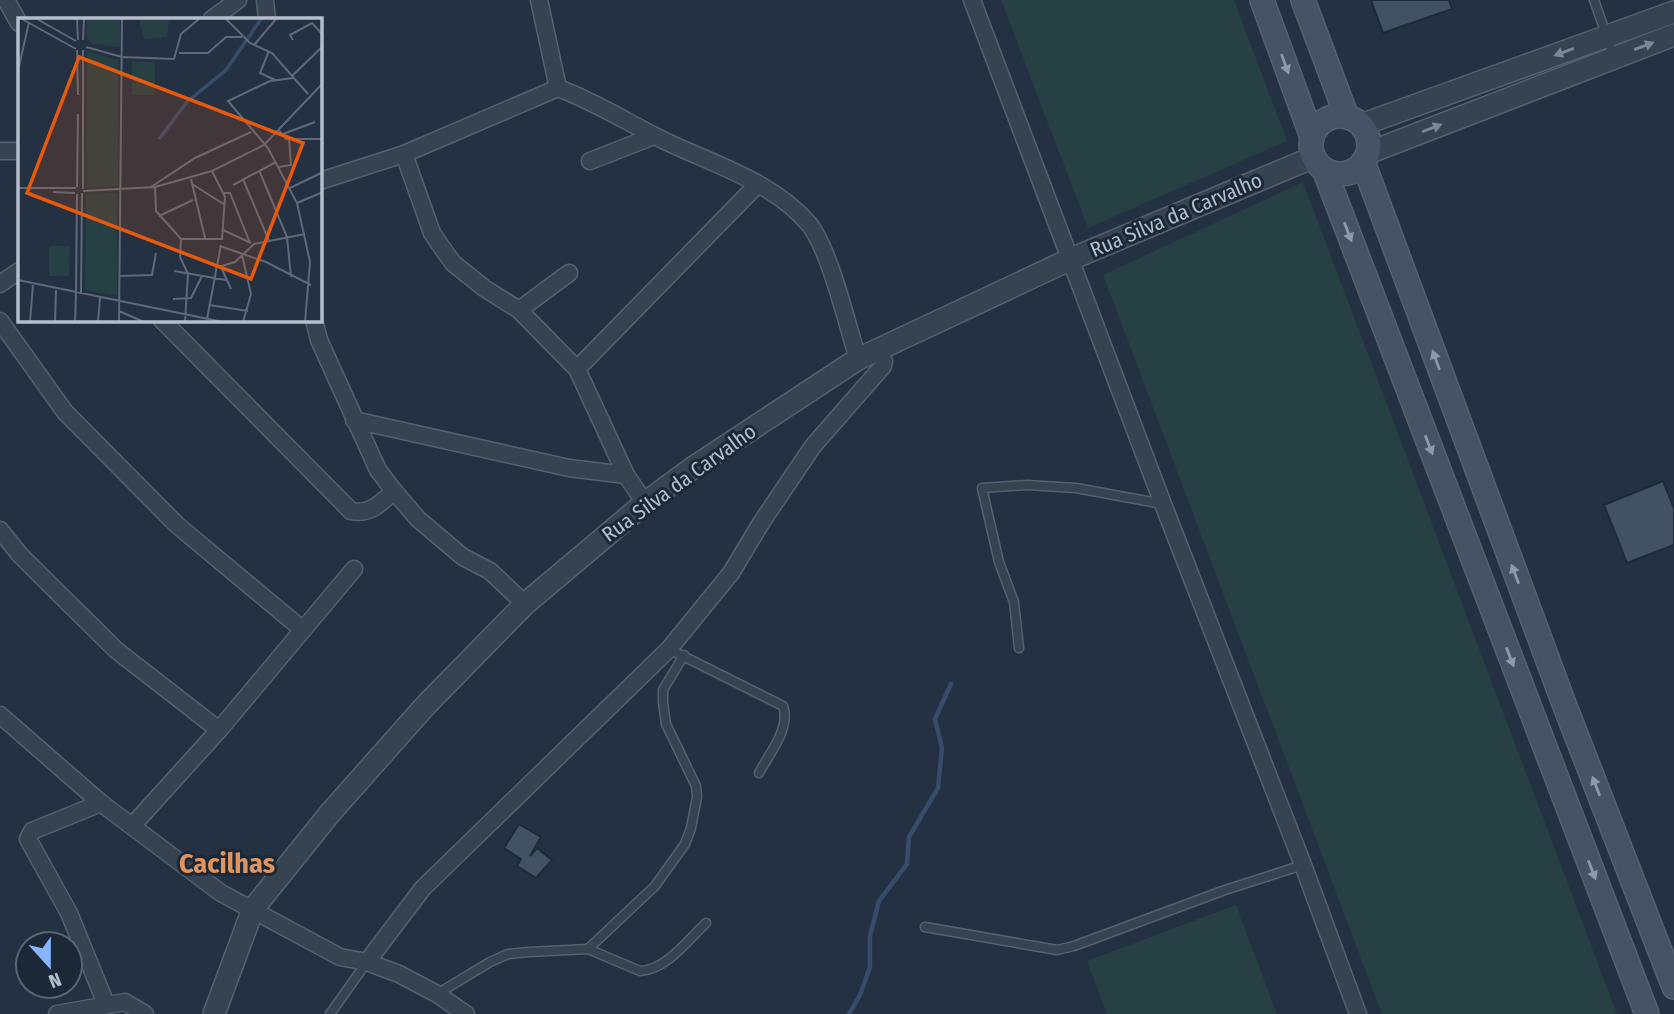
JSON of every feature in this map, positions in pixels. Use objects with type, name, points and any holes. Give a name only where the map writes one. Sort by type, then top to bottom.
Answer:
[{"type":"main road","points":[[1262,0],[1317,154],[1647,1014]]},
{"type":"main road","points":[[1303,0],[1354,121],[1369,141],[1366,158],[1558,688],[1674,987]]},
{"type":"main road","points":[[1317,154],[1320,125],[1328,119],[1354,121]]},
{"type":"main road","points":[[1317,154],[1338,174],[1347,173],[1366,158]]},
{"type":"street","points":[[6,0],[18,21]]},
{"type":"street","points":[[265,0],[267,18]]},
{"type":"street","points":[[539,0],[558,88]]},
{"type":"street","points":[[972,0],[1303,865],[1357,1014]]},
{"type":"street","points":[[213,18],[228,3]]},
{"type":"street","points":[[1366,158],[1610,47],[1674,12]]},
{"type":"street","points":[[1354,121],[1610,47],[1674,35]]},
{"type":"street","points":[[322,180],[404,154],[558,88],[594,102],[654,136],[758,184],[792,208],[810,225],[823,250],[858,359]]},
{"type":"street","points":[[590,161],[654,136]]},
{"type":"street","points":[[0,151],[18,151]]},
{"type":"street","points":[[404,154],[432,233],[445,252],[453,263],[484,288],[519,310],[577,369],[626,475],[645,503]]},
{"type":"street","name":"Rua Silva da Carvalho","points":[[214,1014],[253,909],[331,812],[400,734],[525,604],[645,503],[694,467],[858,359],[1071,259],[1317,154]]},
{"type":"street","points":[[577,369],[758,184]]},
{"type":"street","points":[[0,284],[18,272]]},
{"type":"street","points":[[519,310],[569,272]]},
{"type":"street","points":[[0,321],[65,412],[177,525],[303,630]]},
{"type":"street","points":[[164,322],[351,511],[369,511],[394,491]]},
{"type":"street","points":[[314,322],[319,340],[378,470],[418,519],[463,557],[490,571],[525,604]]},
{"type":"street","points":[[367,962],[423,888],[676,652],[813,446],[883,366],[884,361],[879,349]]},
{"type":"street","points":[[354,420],[569,468],[626,475]]},
{"type":"street","points":[[0,530],[20,555],[116,650],[219,730]]},
{"type":"street","points":[[132,826],[219,730],[354,569]]},
{"type":"street","points":[[0,715],[101,803],[221,893],[340,957],[367,962],[400,974],[466,1014]]},
{"type":"street","points":[[101,803],[32,831],[28,839],[69,913],[106,1003]]},
{"type":"street","points":[[57,1014],[106,1003],[125,1002],[145,1014]]},
{"type":"lane","points":[[1594,0],[1610,47]]},
{"type":"lane","points":[[1019,648],[1014,602],[999,562],[982,488],[1027,485],[1076,488],[1163,504]]},
{"type":"lane","points":[[588,949],[655,886],[685,844],[691,828],[697,797],[696,786],[666,724],[663,703],[663,690],[676,652],[783,706],[785,725],[759,773]]},
{"type":"lane","points":[[925,928],[1058,950],[1303,865]]},
{"type":"lane","points":[[437,995],[508,954],[588,949],[640,971],[649,971],[660,966],[706,923]]},
{"type":"lane","points":[[330,1014],[367,962]]},
{"type":"green space","points":[[1001,0],[1234,0],[1287,141],[1088,228]]},
{"type":"green space","points":[[1303,182],[1617,1014],[1382,1014],[1103,275]]},
{"type":"green space","points":[[1236,905],[1277,1014],[1107,1014],[1087,961]]},
{"type":"building","points":[[1371,0],[1449,0],[1452,9],[1383,33]]},
{"type":"building","points":[[1663,481],[1674,508],[1674,545],[1627,563],[1604,505]]},
{"type":"building","points":[[519,824],[541,837],[530,856],[537,848],[552,860],[536,878],[517,866],[521,859],[504,848]]},
{"type":"waterway","points":[[849,1014],[860,995],[870,967],[870,936],[879,901],[907,864],[909,837],[938,788],[942,748],[935,719],[951,684]]},
{"type":"district","name":"Cacilhas","points":[[227,863]]}]
